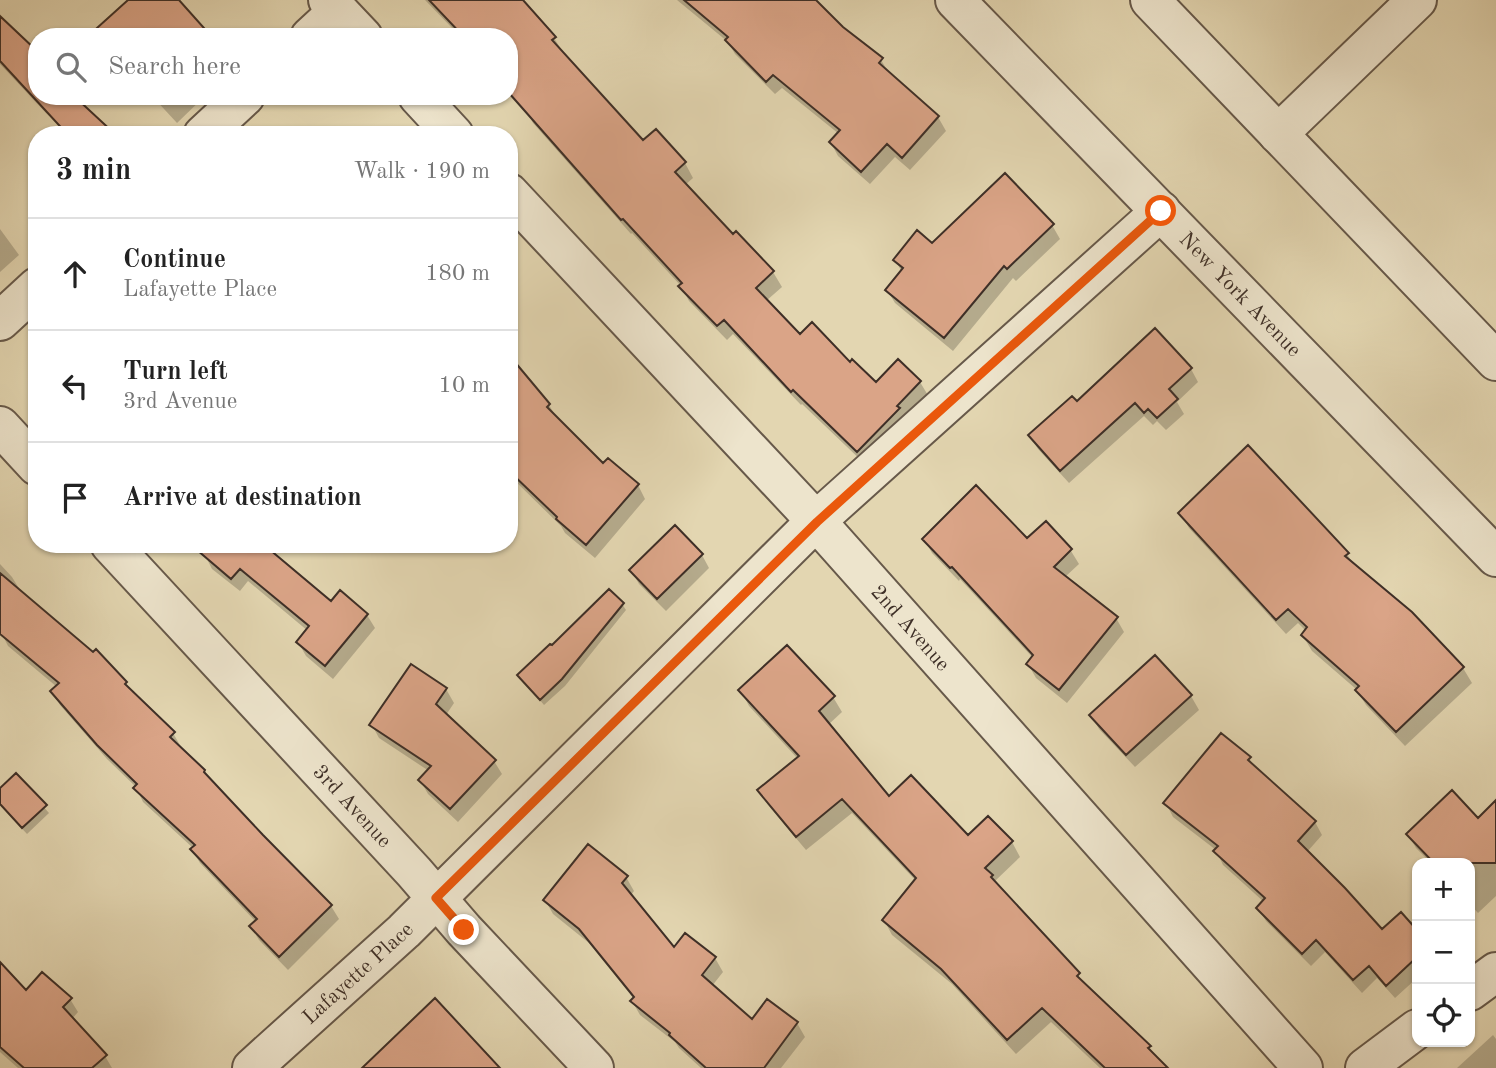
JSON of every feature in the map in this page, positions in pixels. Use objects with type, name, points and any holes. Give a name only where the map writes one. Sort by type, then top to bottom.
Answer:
[{"type":"street","name":"New York Avenue","points":[[955,0],[1496,557]]},
{"type":"street","points":[[1150,0],[1496,361]]},
{"type":"street","points":[[1278,134],[1417,0]]},
{"type":"street","points":[[324,28],[343,16]]},
{"type":"street","points":[[213,126],[236,105]]},
{"type":"street","points":[[426,105],[446,126]]},
{"type":"street","name":"2nd Avenue","points":[[518,203],[817,522],[1303,1068]]},
{"type":"street","name":"Lafayette Place","points":[[252,1068],[436,898],[817,522],[1161,211]]},
{"type":"street","points":[[0,321],[28,295]]},
{"type":"street","points":[[0,426],[28,456]]},
{"type":"street","name":"3rd Avenue","points":[[118,553],[594,1068]]},
{"type":"street","points":[[1475,987],[1496,972]]},
{"type":"street","points":[[1365,1068],[1412,1034]]},
{"type":"building","points":[[128,0],[179,0],[204,28],[97,28]]},
{"type":"building","points":[[429,0],[523,0],[556,37],[552,40],[643,140],[656,129],[686,162],[675,172],[733,234],[736,231],[774,271],[756,288],[800,334],[812,322],[850,362],[852,359],[876,382],[898,359],[921,381],[897,406],[900,408],[857,452],[793,390],[791,392],[724,320],[717,326],[678,286],[682,283],[623,219],[621,220],[518,103],[518,28],[455,28]]},
{"type":"building","points":[[684,0],[816,0],[843,27],[883,58],[879,63],[939,116],[902,158],[887,144],[861,172],[829,142],[840,130],[773,75],[766,82],[725,40],[728,37]]},
{"type":"building","points":[[0,16],[28,42],[28,91],[0,61]]},
{"type":"building","points":[[40,105],[84,105],[106,126],[60,126]]},
{"type":"building","points":[[1005,173],[1054,224],[1007,269],[1004,266],[944,338],[885,290],[903,268],[893,260],[917,230],[932,243]]},
{"type":"building","points":[[1155,328],[1192,368],[1169,389],[1178,399],[1157,418],[1148,409],[1144,413],[1135,403],[1060,471],[1028,435],[1072,396],[1077,401]]},
{"type":"building","points":[[518,366],[550,404],[547,407],[603,463],[608,458],[639,484],[586,545],[556,519],[557,517],[518,480]]},
{"type":"building","points":[[1248,445],[1349,553],[1345,556],[1412,612],[1464,667],[1396,732],[1355,690],[1359,686],[1301,635],[1307,627],[1288,609],[1276,620],[1178,513]]},
{"type":"building","points":[[976,485],[1027,538],[1046,521],[1072,549],[1054,567],[1118,617],[1059,690],[1026,664],[1033,655],[952,567],[922,539]]},
{"type":"building","points":[[675,525],[703,554],[657,599],[629,570]]},
{"type":"building","points":[[201,553],[274,553],[331,601],[340,590],[368,614],[325,666],[296,642],[309,626],[240,569],[231,579]]},
{"type":"building","points":[[0,573],[93,652],[96,649],[127,682],[125,684],[175,732],[170,737],[205,770],[263,835],[332,905],[279,957],[249,926],[257,919],[190,849],[195,845],[133,788],[137,784],[97,745],[50,691],[59,683],[0,634]]},
{"type":"building","points":[[609,589],[624,603],[562,679],[540,700],[517,675]]},
{"type":"building","points":[[787,645],[835,696],[819,711],[889,796],[911,775],[968,835],[988,816],[1013,841],[985,868],[993,875],[991,877],[1080,973],[1077,976],[1151,1046],[1148,1048],[1168,1068],[1105,1068],[1042,1008],[1007,1040],[941,969],[882,920],[916,878],[842,799],[796,837],[757,790],[799,756],[738,690]]},
{"type":"building","points":[[1155,655],[1192,695],[1126,755],[1089,715]]},
{"type":"building","points":[[411,664],[447,688],[436,704],[496,760],[450,809],[418,780],[431,766],[369,725]]},
{"type":"building","points":[[1221,733],[1251,757],[1248,760],[1316,821],[1298,841],[1382,929],[1401,912],[1412,924],[1412,962],[1386,986],[1369,966],[1353,980],[1316,940],[1302,954],[1256,908],[1265,898],[1213,851],[1218,846],[1163,803]]},
{"type":"building","points":[[16,773],[47,805],[22,828],[0,804],[0,788]]},
{"type":"building","points":[[1452,790],[1478,818],[1496,800],[1496,863],[1475,863],[1475,858],[1429,858],[1406,834]]},
{"type":"building","points":[[588,844],[628,876],[622,883],[674,947],[685,933],[716,957],[702,975],[752,1019],[767,999],[798,1022],[764,1068],[706,1068],[669,1035],[670,1033],[630,1001],[634,997],[579,929],[543,900]]},
{"type":"building","points":[[0,962],[26,990],[42,972],[72,998],[63,1007],[107,1055],[92,1068],[24,1068],[0,1047]]},
{"type":"building","points":[[435,998],[500,1068],[362,1068]]},
{"type":"route","points":[[464,930],[436,898],[817,522],[1161,211]]}]
